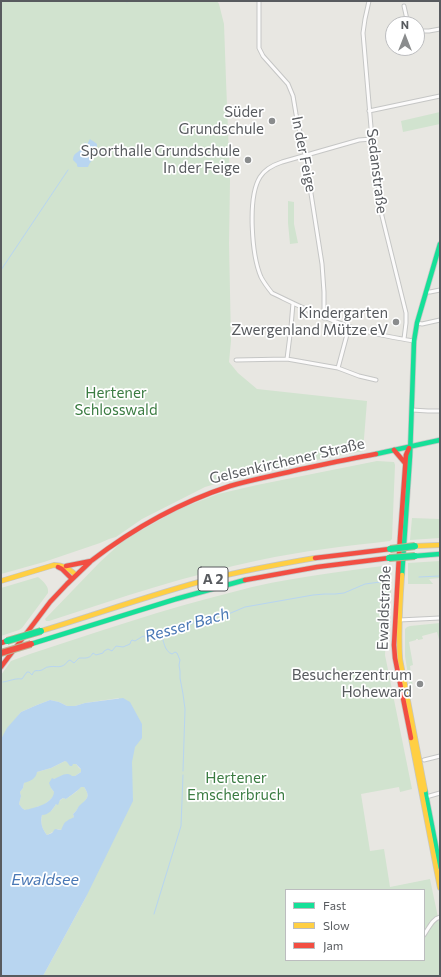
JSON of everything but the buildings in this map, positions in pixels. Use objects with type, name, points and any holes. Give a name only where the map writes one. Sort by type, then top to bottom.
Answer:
[{"type":"main road","name":"Ewaldstraße","points":[[398,620],[410,446],[414,341],[417,323],[440,244]]},
{"type":"main road","name":"Gelsenkirchener Straße","points":[[1,668],[39,616],[74,577],[117,540],[150,520],[195,498],[227,486],[440,440]]},
{"type":"main road","name":"Ewaldstraße","points":[[410,446],[406,455],[405,463],[400,538],[398,620],[400,652],[402,673],[440,888]]},
{"type":"main road","points":[[394,450],[405,463]]},
{"type":"main road","name":"A 2","points":[[4,642],[173,590],[244,571],[315,557],[415,546],[440,545]]},
{"type":"main road","name":"A 2","points":[[1,653],[176,599],[246,580],[317,567],[389,558],[440,554]]},
{"type":"main road","points":[[1,580],[51,566],[66,566],[91,561]]},
{"type":"main road","points":[[51,566],[59,567],[74,577]]},
{"type":"main road","points":[[66,566],[74,577]]},
{"type":"main road","name":"Ewaldstraße","points":[[425,798],[440,867]]},
{"type":"street","name":"In der Feige","points":[[258,1],[260,48],[263,56],[288,84],[293,96],[305,155],[322,264],[324,318]]},
{"type":"street","name":"Sedanstraße","points":[[368,1],[363,33],[372,139],[382,216],[406,313],[404,339]]},
{"type":"street","points":[[404,6],[406,16]]},
{"type":"street","points":[[425,31],[440,29]]},
{"type":"street","points":[[370,111],[440,96]]},
{"type":"street","points":[[372,139],[359,140],[305,155],[277,164],[265,171],[259,178],[256,185],[252,209],[254,242],[259,269],[261,277],[272,293],[324,318],[349,327],[414,341]]},
{"type":"street","points":[[426,292],[440,290]]},
{"type":"street","points":[[287,359],[293,303]]},
{"type":"street","points":[[417,323],[422,324],[440,320]]},
{"type":"street","points":[[338,368],[349,327]]},
{"type":"street","points":[[236,360],[287,359],[338,368],[358,376],[376,380]]},
{"type":"street","points":[[412,410],[428,412],[440,411]]},
{"type":"street","points":[[398,620],[440,618]]},
{"type":"street","points":[[424,760],[440,756]]},
{"type":"street","points":[[425,798],[440,794]]},
{"type":"street","points":[[425,934],[433,920],[440,917]]},
{"type":"green space","name":"Hertener Schlosswald","points":[[1,1],[217,1],[224,24],[230,181],[229,243],[231,341],[229,362],[238,373],[257,389],[367,401],[363,451],[263,470],[205,487],[142,519],[116,537],[44,562],[1,574]]},
{"type":"green space","points":[[440,112],[440,124],[403,132],[401,121]]},
{"type":"green space","points":[[288,201],[294,202],[294,224],[298,243],[290,244]]},
{"type":"green space","points":[[377,461],[394,462],[395,465],[392,539],[390,541],[308,551],[233,566],[154,588],[49,621],[46,621],[45,619],[100,562],[124,540],[179,509],[218,494]]},
{"type":"green space","points":[[412,518],[440,519],[440,538],[410,540]]},
{"type":"green space","points":[[440,561],[440,578],[429,579],[433,584],[408,584],[408,563]]},
{"type":"green space","name":"Hertener Emscherbruch","points":[[391,565],[391,594],[389,594],[385,655],[412,789],[400,792],[399,787],[361,794],[370,851],[384,849],[390,887],[430,879],[440,927],[440,976],[43,976],[86,897],[119,698],[75,706],[67,706],[50,700],[21,712],[1,739],[1,675],[11,661],[131,621],[252,587],[311,576]]},
{"type":"green space","points":[[38,577],[47,586],[48,593],[22,628],[1,636],[1,588]]},
{"type":"green space","points":[[440,623],[440,643],[437,632],[422,636],[423,639],[416,639],[409,642],[413,665],[410,666],[413,688],[410,688],[405,656],[405,629],[410,626]]},
{"type":"green space","points":[[65,761],[76,764],[81,769],[81,772],[75,776],[54,779],[51,788],[54,792],[54,796],[43,806],[39,806],[31,810],[25,810],[22,808],[19,804],[21,796],[20,792],[24,783],[37,772],[51,768]]},
{"type":"green space","points":[[81,786],[84,787],[87,793],[88,796],[86,800],[73,814],[74,817],[61,830],[58,829],[47,835],[42,826],[42,815],[52,810],[63,798],[66,799]]},
{"type":"water","points":[[90,139],[97,144],[97,151],[88,167],[78,167],[73,160],[74,155],[81,150],[85,142],[87,144]]},
{"type":"water","name":"Ewaldsee","points":[[123,698],[130,702],[142,724],[142,738],[135,747],[132,762],[133,801],[86,897],[43,976],[1,976],[1,739],[7,728],[21,712],[37,705],[50,700],[67,706],[75,706],[85,703]],"holes":[[[65,761],[70,766],[76,764],[81,769],[81,772],[75,776],[65,774],[54,779],[52,778],[49,783],[54,792],[50,800],[33,808],[25,810],[22,808],[19,804],[21,796],[20,792],[24,783],[34,778],[37,772],[51,768]],[[81,787],[84,787],[88,796],[73,814],[74,817],[65,823],[61,830],[55,829],[52,833],[47,835],[42,825],[42,815],[49,813],[56,804],[58,805],[60,800],[63,798],[66,799]]]},
{"type":"waterway","points":[[1,270],[68,170]]},
{"type":"waterway","name":"Resser Bach","points":[[419,577],[440,576]]},
{"type":"waterway","name":"Resser Bach","points":[[3,682],[22,679],[27,672],[32,675],[35,671],[42,670],[47,667],[61,666],[70,660],[74,663],[79,658],[89,657],[93,653],[96,655],[103,653],[108,649],[112,651],[116,646],[123,647],[130,644],[132,640],[135,641],[143,636],[149,639],[153,635],[157,636],[161,632],[189,625],[202,619],[211,619],[219,614],[226,615],[245,607],[313,595],[344,593],[365,584],[388,581]]},
{"type":"waterway","points":[[161,634],[167,651],[172,654],[175,652],[177,653],[180,660],[180,678],[185,709],[183,771]]},
{"type":"waterway","points":[[154,914],[181,826],[183,775]]},
{"type":"traffic: fast","points":[[402,575],[410,456],[414,341],[417,323],[440,244]]},
{"type":"traffic: fast","points":[[376,454],[440,440]]},
{"type":"traffic: fast","points":[[390,549],[415,546]]},
{"type":"traffic: fast","points":[[415,556],[440,554]]},
{"type":"traffic: fast","points":[[389,558],[415,556]]},
{"type":"traffic: fast","points":[[31,644],[176,599],[245,580]]},
{"type":"traffic: fast","points":[[7,641],[41,631]]},
{"type":"traffic: fast","points":[[425,790],[440,867]]},
{"type":"traffic: slow","points":[[415,546],[440,545]]},
{"type":"traffic: slow","points":[[41,631],[210,579],[315,558]]},
{"type":"traffic: slow","points":[[1,581],[54,565],[66,568],[76,575]]},
{"type":"traffic: slow","points":[[402,575],[399,628],[400,659],[425,790]]},
{"type":"traffic: slow","points":[[411,738],[440,888]]},
{"type":"traffic: jam","points":[[409,448],[406,455],[394,645],[395,658],[411,738]]},
{"type":"traffic: jam","points":[[394,450],[405,463]]},
{"type":"traffic: jam","points":[[91,561],[140,527],[192,500],[230,486],[324,464],[376,454]]},
{"type":"traffic: jam","points":[[315,558],[390,549]]},
{"type":"traffic: jam","points":[[245,580],[317,567],[389,558]]},
{"type":"traffic: jam","points":[[66,566],[91,561]]},
{"type":"traffic: jam","points":[[1,667],[50,602],[90,562]]},
{"type":"traffic: jam","points":[[58,567],[72,579]]},
{"type":"traffic: jam","points":[[1,643],[7,641]]},
{"type":"traffic: jam","points":[[1,653],[31,644]]},
{"type":"place","name":"Süder Grundschule","points":[[272,121]]},
{"type":"place","name":"Sporthalle Grundschule In der Feige","points":[[248,160]]},
{"type":"place","name":"Kindergarten Zwergenland Mütze eV","points":[[396,322]]},
{"type":"place","name":"Besucherzentrum Hoheward","points":[[420,684]]}]
